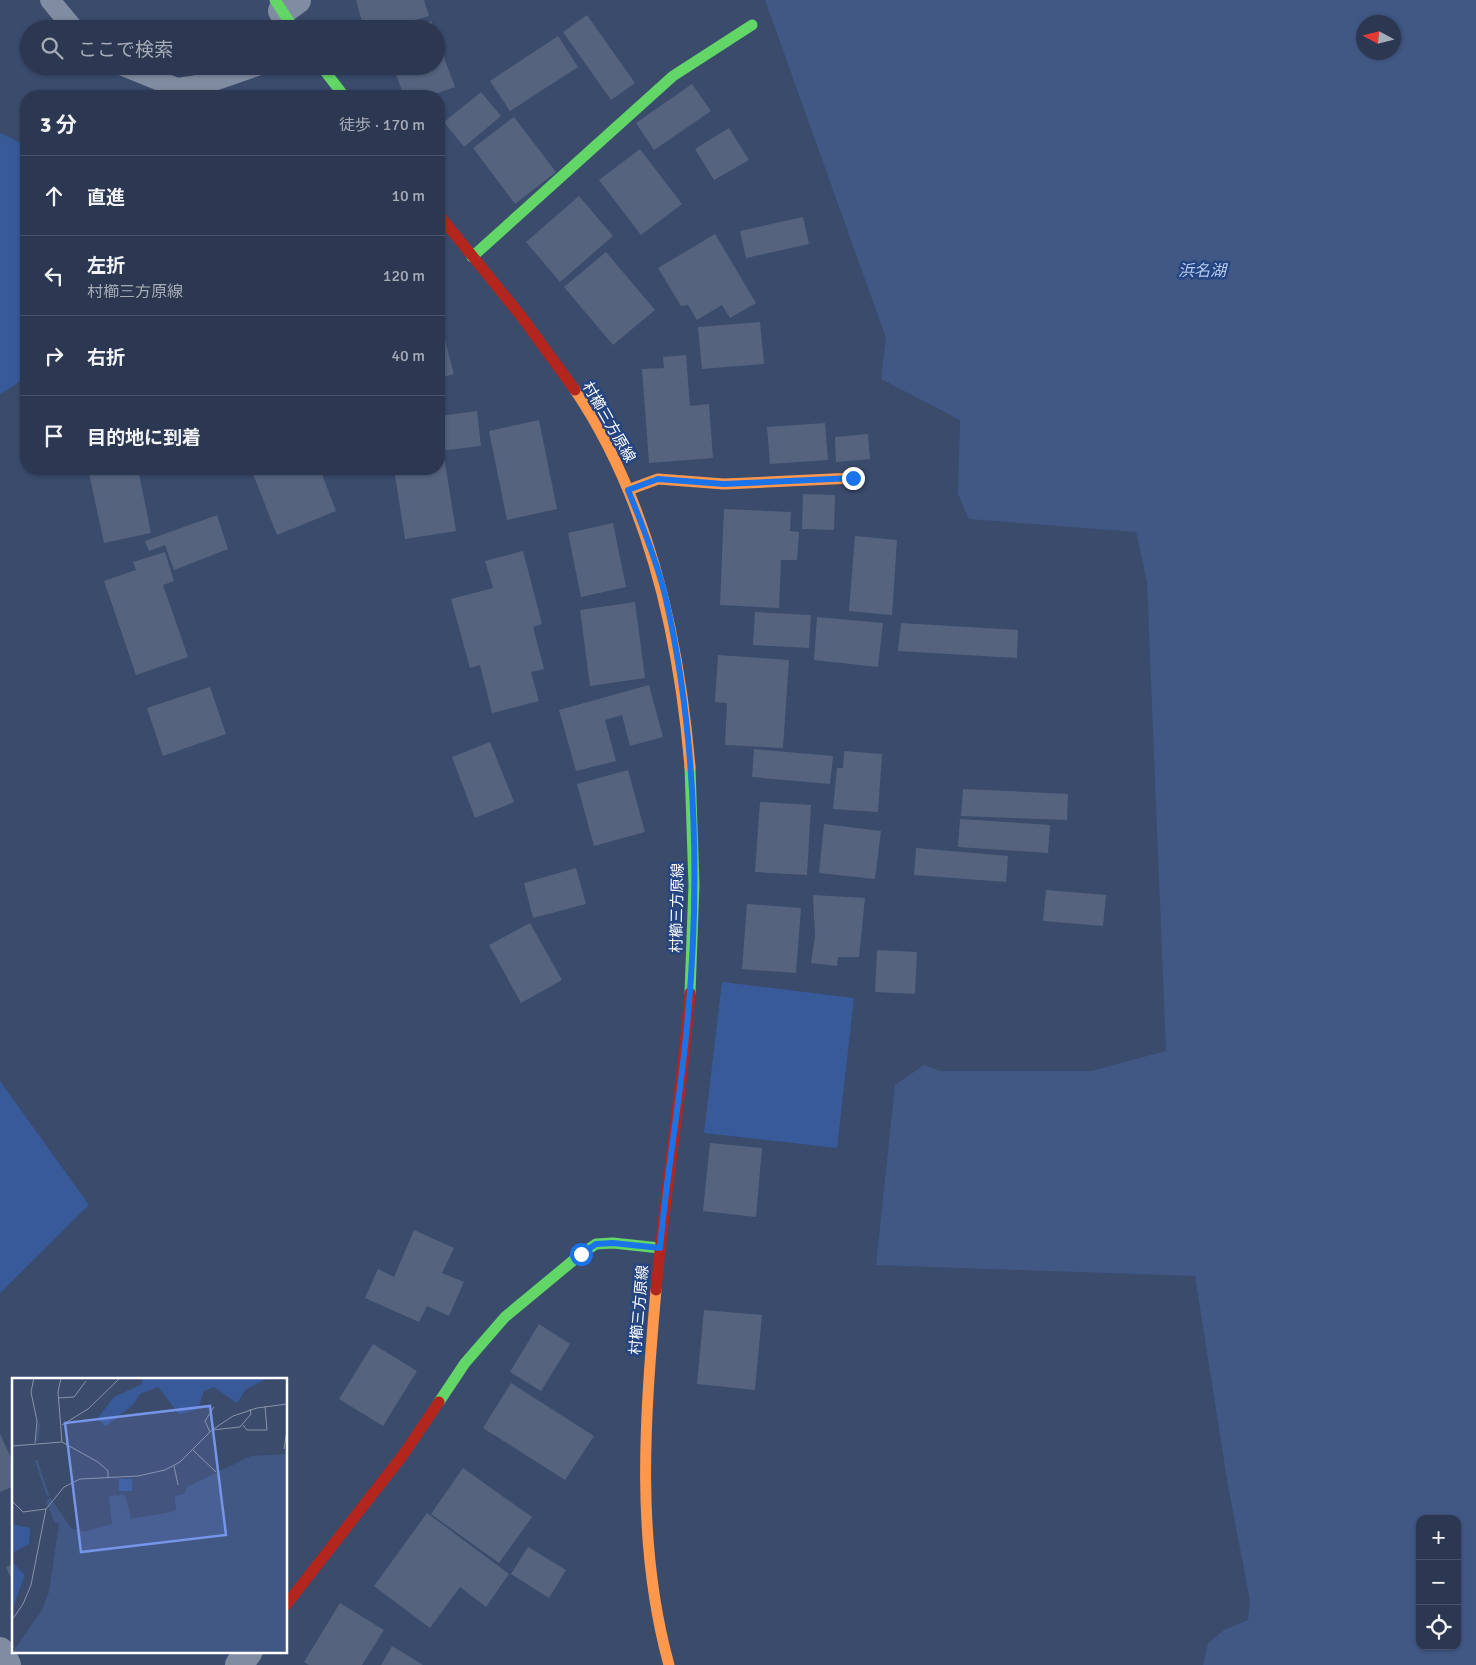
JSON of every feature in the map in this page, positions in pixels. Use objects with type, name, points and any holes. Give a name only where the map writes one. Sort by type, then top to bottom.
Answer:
[{"type":"main road","points":[[472,257],[673,76],[752,25]]},
{"type":"main road","points":[[328,75],[339,90]]},
{"type":"main road","name":"村櫛三方原線","points":[[445,223],[561,370],[595,422],[647,534],[664,594],[676,655],[691,784],[694,914],[685,1044],[660,1248],[649,1372],[647,1516],[649,1568],[655,1611],[669,1665]]},
{"type":"main road","points":[[628,490],[658,479],[724,484],[853,478]]},
{"type":"main road","points":[[288,1602],[394,1468],[464,1363],[505,1317],[581,1254],[596,1244],[613,1243],[660,1248]]},
{"type":"street","points":[[0,1651],[7,1665]]},
{"type":"street","points":[[239,1665],[249,1652]]},
{"type":"lane","points":[[50,0],[67,20]]},
{"type":"lane","points":[[145,75],[177,88],[208,83],[231,75]]},
{"type":"shaded area","points":[[0,133],[20,143],[20,382],[0,394]]},
{"type":"shaded area","points":[[722,982],[854,998],[837,1148],[704,1133]]},
{"type":"shaded area","points":[[0,1081],[89,1205],[0,1293]]},
{"type":"water","name":"浜名湖","points":[[765,0],[1476,0],[1476,1665],[1203,1665],[1208,1643],[1224,1630],[1248,1620],[1250,1600],[1228,1486],[1195,1276],[876,1265],[895,1085],[924,1065],[941,1071],[1091,1071],[1166,1051],[1147,582],[1136,532],[969,519],[958,494],[960,420],[881,379],[886,338]]},
{"type":"building","points":[[356,0],[424,0],[429,16],[415,20],[362,20]]},
{"type":"building","points":[[587,15],[635,83],[611,100],[563,32]]},
{"type":"building","points":[[558,36],[578,67],[510,111],[490,81]]},
{"type":"building","points":[[445,60],[455,87],[445,90],[402,90],[396,75],[445,75]]},
{"type":"building","points":[[692,84],[711,111],[654,150],[636,123]]},
{"type":"building","points":[[481,92],[501,116],[464,147],[445,121]]},
{"type":"building","points":[[514,117],[556,172],[515,204],[473,148]]},
{"type":"building","points":[[729,128],[749,160],[714,180],[695,149]]},
{"type":"building","points":[[640,149],[682,204],[641,235],[599,180]]},
{"type":"building","points":[[579,196],[613,236],[560,282],[526,242]]},
{"type":"building","points":[[803,217],[809,244],[746,258],[740,231]]},
{"type":"building","points":[[715,234],[756,303],[730,318],[722,305],[697,320],[688,305],[681,306],[658,268]]},
{"type":"building","points":[[606,252],[655,310],[613,345],[564,287]]},
{"type":"building","points":[[760,322],[764,364],[702,369],[698,327]]},
{"type":"building","points":[[445,340],[454,374],[445,376]]},
{"type":"building","points":[[686,355],[690,406],[709,404],[713,458],[649,463],[642,369],[664,368],[663,357]]},
{"type":"building","points":[[477,411],[481,446],[445,450],[445,415]]},
{"type":"building","points":[[539,420],[557,509],[507,520],[489,431]]},
{"type":"building","points":[[825,423],[828,460],[770,464],[767,427]]},
{"type":"building","points":[[868,434],[870,459],[836,462],[835,437]]},
{"type":"building","points":[[445,463],[456,531],[405,539],[395,475],[445,475]]},
{"type":"building","points":[[89,475],[139,475],[151,533],[104,543]]},
{"type":"building","points":[[253,475],[322,475],[336,511],[277,535]]},
{"type":"building","points":[[803,494],[835,495],[834,530],[802,529]]},
{"type":"building","points":[[724,509],[791,512],[790,531],[799,532],[797,560],[781,560],[779,608],[720,605]]},
{"type":"building","points":[[217,515],[228,549],[174,570],[165,545],[149,551],[145,541]]},
{"type":"building","points":[[613,523],[626,587],[581,597],[568,533]]},
{"type":"building","points":[[855,536],[897,540],[892,615],[849,611]]},
{"type":"building","points":[[523,551],[542,624],[533,627],[544,669],[531,672],[539,701],[492,713],[480,665],[470,668],[451,599],[493,588],[485,561]]},
{"type":"building","points":[[165,552],[174,581],[163,585],[188,657],[136,675],[104,581],[136,570],[133,562]]},
{"type":"building","points":[[635,602],[645,678],[590,686],[580,610]]},
{"type":"building","points":[[755,612],[811,615],[809,648],[753,645]]},
{"type":"building","points":[[817,617],[883,623],[878,667],[814,660]]},
{"type":"building","points":[[901,623],[1018,630],[1017,658],[898,651]]},
{"type":"building","points":[[718,655],[789,660],[783,748],[725,745],[727,703],[715,702]]},
{"type":"building","points":[[649,685],[663,737],[630,746],[622,715],[605,720],[616,761],[576,771],[559,710]]},
{"type":"building","points":[[210,687],[226,734],[163,756],[147,708]]},
{"type":"building","points":[[490,742],[514,802],[475,818],[452,757]]},
{"type":"building","points":[[754,749],[833,756],[830,784],[752,777]]},
{"type":"building","points":[[844,751],[882,754],[878,812],[833,809],[837,768],[843,768]]},
{"type":"building","points":[[628,770],[645,832],[594,846],[577,784]]},
{"type":"building","points":[[963,789],[1068,794],[1067,820],[961,816]]},
{"type":"building","points":[[760,802],[811,805],[807,875],[755,872]]},
{"type":"building","points":[[960,819],[1050,825],[1048,853],[958,847]]},
{"type":"building","points":[[824,824],[881,831],[875,879],[819,873]]},
{"type":"building","points":[[916,848],[1008,856],[1006,882],[914,875]]},
{"type":"building","points":[[576,868],[586,904],[533,918],[524,883]]},
{"type":"building","points":[[1046,890],[1106,895],[1103,926],[1043,921]]},
{"type":"building","points":[[813,895],[865,898],[859,957],[838,957],[837,966],[811,963],[815,936]]},
{"type":"building","points":[[747,904],[801,908],[796,973],[742,969]]},
{"type":"building","points":[[530,923],[562,980],[521,1003],[489,945]]},
{"type":"building","points":[[877,950],[917,952],[915,994],[875,992]]},
{"type":"building","points":[[710,1143],[762,1148],[756,1217],[703,1211]]},
{"type":"building","points":[[414,1230],[454,1248],[442,1273],[464,1282],[449,1316],[427,1306],[419,1322],[365,1298],[378,1269],[394,1277]]},
{"type":"building","points":[[704,1310],[762,1315],[755,1390],[697,1384]]},
{"type":"building","points":[[539,1324],[570,1344],[541,1391],[510,1372]]},
{"type":"building","points":[[373,1344],[417,1371],[383,1426],[339,1399]]},
{"type":"building","points":[[511,1383],[594,1436],[565,1480],[483,1428]]},
{"type":"building","points":[[0,1434],[12,1460],[12,1487],[0,1492]]},
{"type":"building","points":[[463,1468],[532,1517],[499,1563],[431,1514]]},
{"type":"building","points":[[427,1513],[509,1574],[486,1607],[460,1587],[430,1628],[374,1586]]},
{"type":"building","points":[[528,1547],[566,1570],[549,1598],[511,1574]]},
{"type":"building","points":[[12,1565],[12,1580],[6,1567]]},
{"type":"building","points":[[340,1603],[384,1630],[362,1665],[309,1665],[304,1662]]},
{"type":"building","points":[[392,1646],[423,1665],[381,1665]]},
{"type":"traffic: fast","points":[[275,0],[288,20]]},
{"type":"traffic: fast","points":[[472,257],[673,76],[752,25]]},
{"type":"traffic: fast","points":[[328,75],[339,90]]},
{"type":"traffic: fast","points":[[690,767],[694,885],[690,993]]},
{"type":"traffic: fast","points":[[439,1402],[465,1363],[505,1317],[581,1254],[596,1244],[613,1243],[660,1248]]},
{"type":"traffic: slow","points":[[575,390],[601,432],[623,477],[641,523],[656,571],[678,668],[690,767]]},
{"type":"traffic: slow","points":[[628,490],[658,479],[724,484],[853,478]]},
{"type":"traffic: slow","points":[[656,1290],[646,1432],[647,1526],[658,1619],[669,1665]]},
{"type":"traffic: jam","points":[[445,222],[521,316],[575,390]]},
{"type":"traffic: jam","points":[[656,1290],[690,993]]},
{"type":"traffic: jam","points":[[288,1602],[403,1455],[439,1402]]},
{"type":"route","points":[[581,1254],[596,1244],[613,1243],[660,1248],[685,1044],[694,914],[691,784],[676,655],[664,594],[647,534],[628,490],[658,479],[744,484],[853,478]]}]
